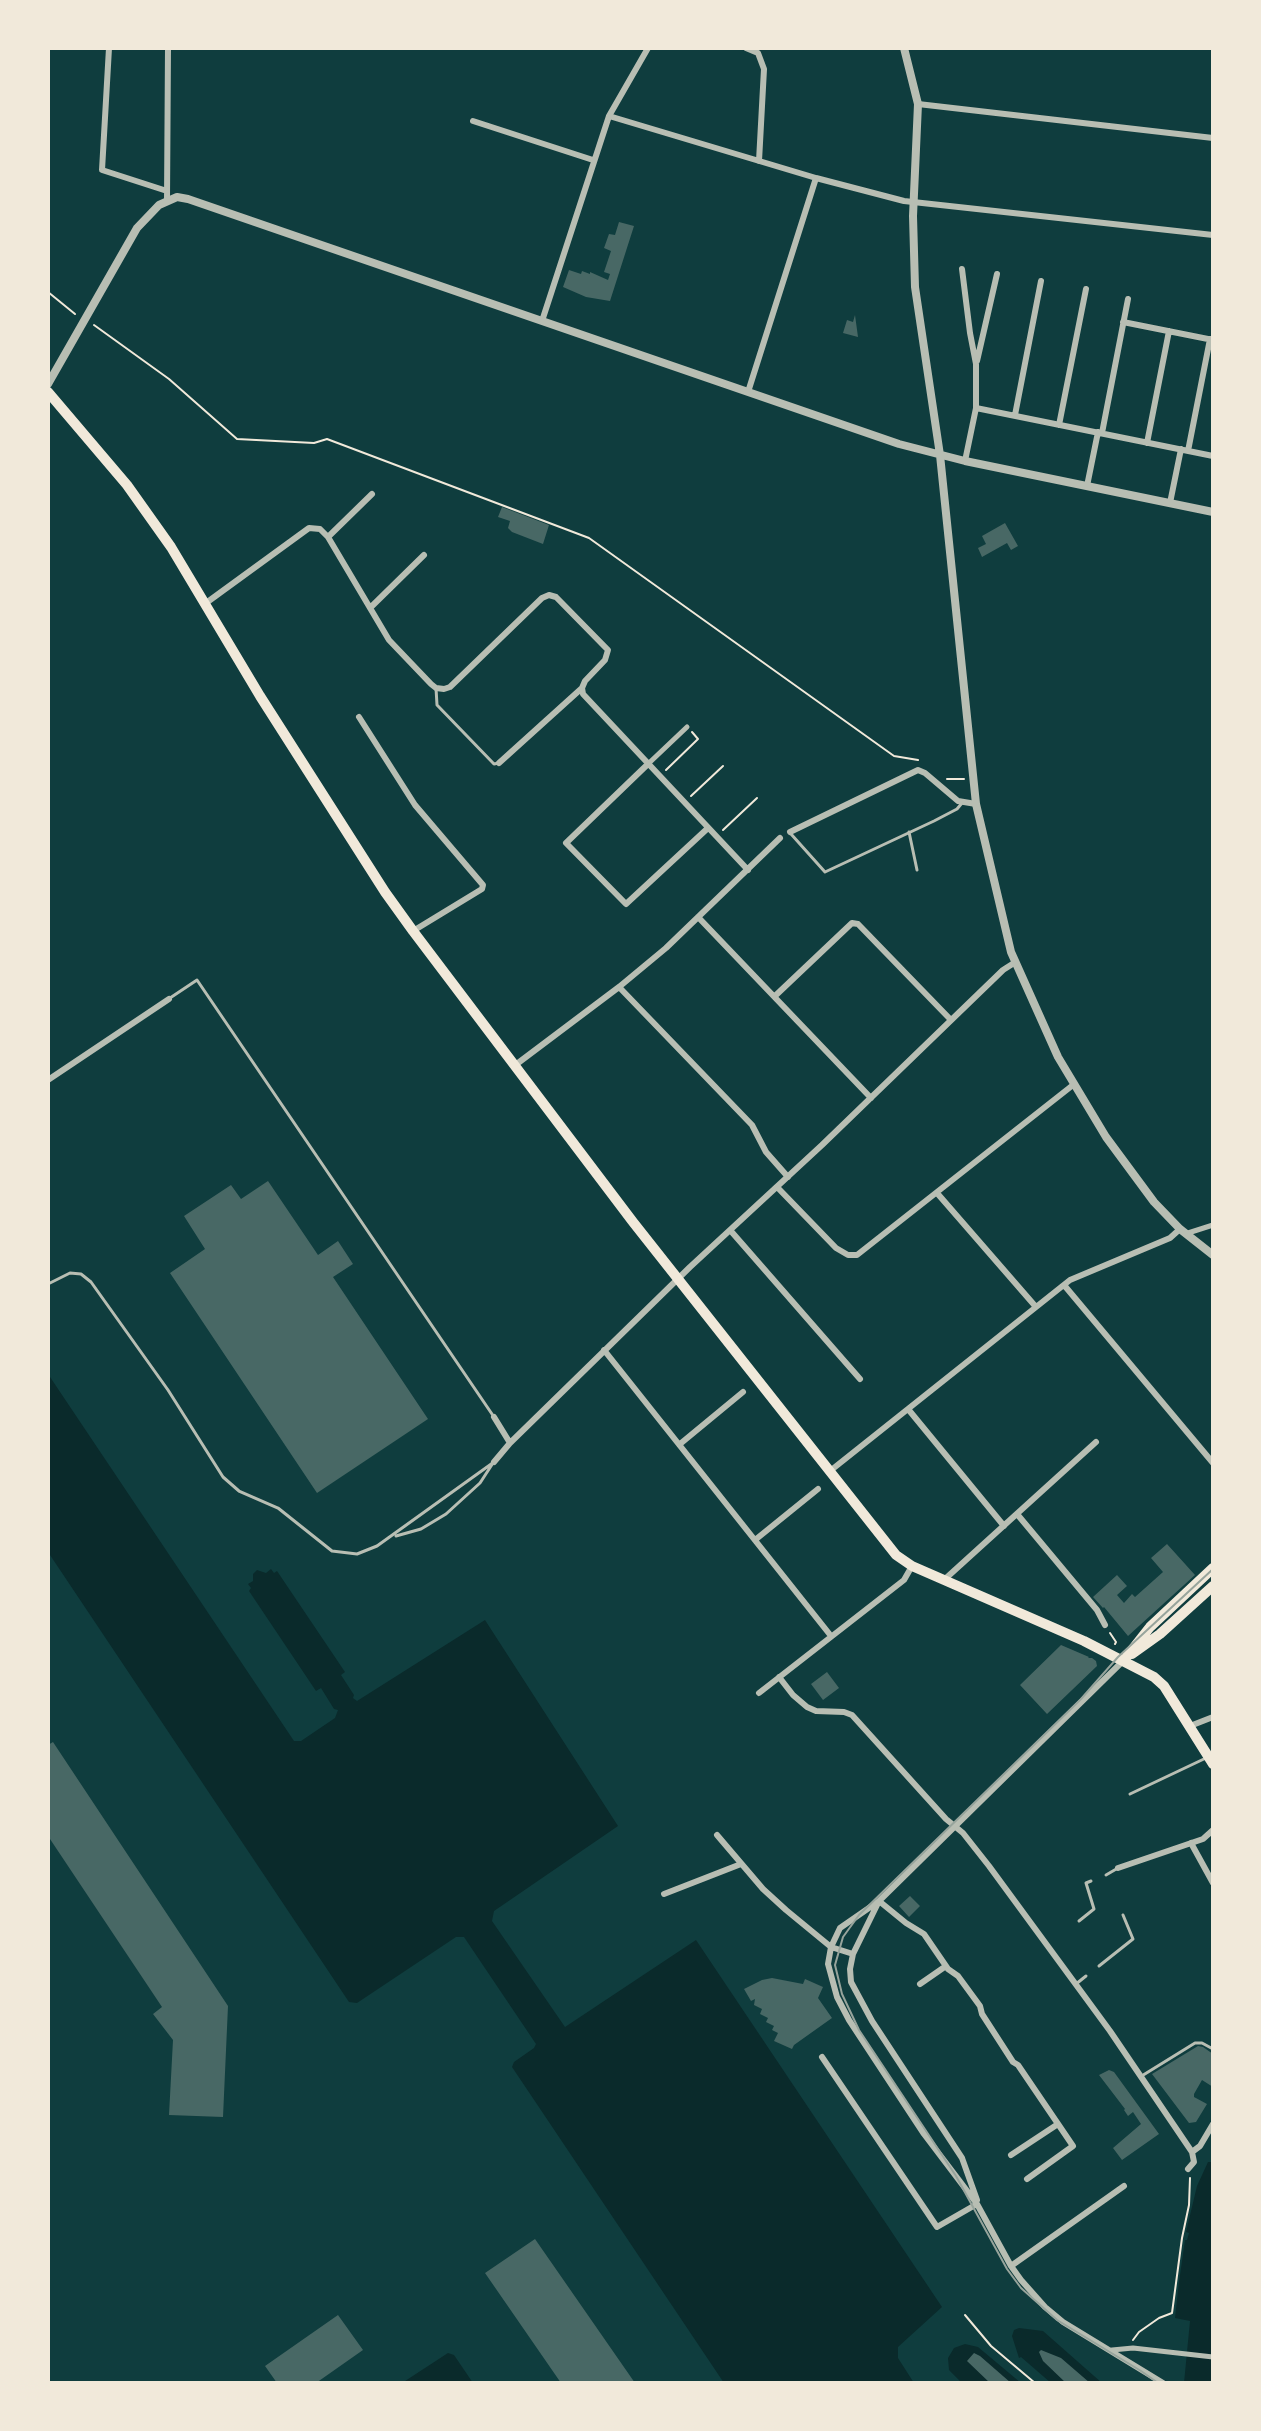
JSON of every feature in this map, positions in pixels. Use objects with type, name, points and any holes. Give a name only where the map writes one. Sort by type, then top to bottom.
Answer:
[{"type":"main road","points":[[48,392],[127,485],[171,547],[260,696],[413,931],[678,1279],[902,1560],[1124,1660],[1161,1681],[1211,1760]]},
{"type":"main road","points":[[1124,1660],[1150,1627],[1213,1568]]},
{"type":"main road","points":[[1124,1660],[1160,1634],[1213,1586]]},
{"type":"street","points":[[109,48],[102,170],[167,196],[188,199],[899,444],[965,461],[1213,512]]},
{"type":"street","points":[[48,384],[137,228],[167,196],[168,48]]},
{"type":"street","points":[[542,321],[609,116],[646,51],[634,48]]},
{"type":"street","points":[[746,48],[758,53],[764,69],[759,161]]},
{"type":"street","points":[[904,48],[918,104],[913,201],[917,299],[940,455],[973,779],[976,804],[1011,952],[1073,1085],[1106,1137],[1140,1183],[1183,1232],[1213,1255]]},
{"type":"street","points":[[918,104],[1213,138]]},
{"type":"street","points":[[609,116],[904,201],[1213,235]]},
{"type":"street","points":[[473,121],[593,160]]},
{"type":"street","points":[[748,392],[816,178]]},
{"type":"street","points":[[962,269],[976,364],[976,408],[965,461]]},
{"type":"street","points":[[976,364],[997,274]]},
{"type":"street","points":[[1015,415],[1041,281]]},
{"type":"street","points":[[1059,425],[1086,289]]},
{"type":"street","points":[[1087,486],[1128,299]]},
{"type":"street","points":[[1123,322],[1212,339],[1170,503]]},
{"type":"street","points":[[1147,443],[1169,331]]},
{"type":"street","points":[[976,408],[1213,456]]},
{"type":"street","points":[[328,537],[372,494]]},
{"type":"street","points":[[206,603],[309,528],[315,528],[328,537],[389,640],[436,688],[450,687],[542,598],[549,595],[556,597],[608,650],[605,660],[582,688],[499,763]]},
{"type":"street","points":[[370,608],[424,555]]},
{"type":"street","points":[[582,688],[583,694],[614,728],[748,870]]},
{"type":"street","points":[[359,717],[415,805],[483,885],[482,889],[413,931]]},
{"type":"street","points":[[687,727],[566,843],[626,904],[708,828]]},
{"type":"street","points":[[790,832],[913,771],[925,773],[954,799],[976,804]]},
{"type":"street","points":[[514,1066],[666,948],[780,838]]},
{"type":"street","points":[[698,917],[871,1098]]},
{"type":"street","points":[[775,996],[852,923],[858,924],[951,1020]]},
{"type":"street","points":[[494,1462],[604,1350],[1003,970],[1014,963]]},
{"type":"street","points":[[619,987],[752,1125],[766,1152],[788,1177]]},
{"type":"street","points":[[48,1080],[169,999]]},
{"type":"street","points":[[777,1187],[836,1248],[853,1255],[861,1253],[1073,1085]]},
{"type":"street","points":[[937,1193],[1036,1307]]},
{"type":"street","points":[[830,1471],[1075,1277],[1183,1232],[1213,1225]]},
{"type":"street","points":[[730,1230],[860,1379]]},
{"type":"street","points":[[1064,1285],[1213,1463]]},
{"type":"street","points":[[604,1350],[831,1636]]},
{"type":"street","points":[[680,1444],[743,1392]]},
{"type":"street","points":[[908,1409],[1004,1526]]},
{"type":"street","points":[[494,1417],[510,1443]]},
{"type":"street","points":[[945,1579],[1096,1442]]},
{"type":"street","points":[[755,1540],[818,1489]]},
{"type":"street","points":[[1017,1514],[1097,1610],[1105,1625]]},
{"type":"street","points":[[759,1693],[904,1580],[912,1566]]},
{"type":"street","points":[[1124,1660],[879,1901],[845,1924],[836,1934],[828,1964],[831,1979],[849,2020],[924,2134],[977,2204],[1011,2266],[1032,2293],[1063,2322],[1163,2383]]},
{"type":"street","points":[[779,1677],[807,1707],[852,1715],[980,1853],[1076,1984],[1192,2152],[1194,2162],[1188,2169]]},
{"type":"street","points":[[1190,1726],[1213,1717]]},
{"type":"street","points":[[1118,1868],[1203,1839],[1213,1830]]},
{"type":"street","points":[[717,1835],[786,1910],[831,1947],[853,1954]]},
{"type":"street","points":[[1191,1843],[1213,1883]]},
{"type":"street","points":[[664,1894],[741,1864]]},
{"type":"street","points":[[879,1901],[853,1954],[851,1982],[861,2003],[962,2158],[977,2204]]},
{"type":"street","points":[[879,1901],[924,1934],[946,1966],[958,1976],[1073,2146],[1027,2179]]},
{"type":"street","points":[[920,1984],[946,1966]]},
{"type":"street","points":[[822,2057],[937,2227],[977,2204]]},
{"type":"street","points":[[1011,2155],[1058,2124]]},
{"type":"street","points":[[1192,2152],[1213,2124]]},
{"type":"street","points":[[1011,2266],[1124,2186]]},
{"type":"street","points":[[1112,2350],[1133,2348],[1213,2357]]},
{"type":"lane","points":[[436,688],[437,705],[494,764],[499,763]]},
{"type":"lane","points":[[790,832],[825,872],[957,809],[962,803]]},
{"type":"lane","points":[[909,832],[917,870]]},
{"type":"lane","points":[[169,999],[197,980],[494,1417]]},
{"type":"lane","points":[[48,1284],[70,1273],[81,1274],[99,1290],[223,1477],[239,1491],[278,1508],[332,1551],[357,1554],[377,1546],[494,1462]]},
{"type":"lane","points":[[393,1537],[421,1529],[446,1514],[480,1483],[494,1462]]},
{"type":"lane","points":[[1130,1794],[1211,1760]]},
{"type":"lane","points":[[1106,1875],[1118,1868]]},
{"type":"lane","points":[[1079,1921],[1094,1909],[1086,1883],[1091,1881]]},
{"type":"lane","points":[[1099,1966],[1133,1939],[1123,1915]]},
{"type":"lane","points":[[1076,1984],[1086,1976]]},
{"type":"lane","points":[[1140,2077],[1195,2043],[1213,2049]]},
{"type":"path","points":[[48,292],[74,313]]},
{"type":"path","points":[[100,329],[169,379],[237,439],[314,443],[327,439],[589,538],[894,756],[918,760]]},
{"type":"path","points":[[660,777],[698,739],[687,727]]},
{"type":"path","points":[[684,803],[723,766]]},
{"type":"path","points":[[940,776],[952,780],[973,779]]},
{"type":"path","points":[[716,836],[757,798]]},
{"type":"path","points":[[1105,1625],[1116,1642],[1111,1654]]},
{"type":"path","points":[[1133,2348],[1133,2338],[1139,2332],[1172,2313],[1189,2205],[1191,2186],[1188,2169]]},
{"type":"path","points":[[965,2315],[991,2346],[1035,2383]]},
{"type":"water","points":[[48,1374],[294,1741],[301,1741],[335,1718],[338,1710],[334,1709],[321,1688],[316,1691],[249,1591],[251,1588],[248,1584],[253,1581],[257,1570],[266,1573],[271,1569],[274,1573],[277,1571],[345,1672],[341,1675],[357,1701],[485,1620],[618,1826],[494,1911],[492,1921],[565,2027],[696,1940],[942,2307],[898,2347],[898,2358],[914,2383],[724,2383],[512,2067],[536,2044],[464,1937],[456,1937],[357,2003],[349,2002],[48,1552]]},
{"type":"water","points":[[1213,2158],[1213,2383],[1184,2383],[1190,2321],[1175,2318],[1179,2282],[1197,2186]]},
{"type":"water","points":[[1014,2330],[1043,2331],[1102,2383],[1051,2383],[1019,2358],[1012,2336]]},
{"type":"water","points":[[965,2344],[978,2347],[1021,2383],[962,2383],[949,2370],[948,2358],[954,2348]]},
{"type":"water","points":[[448,2353],[454,2355],[473,2383],[402,2383]]},
{"type":"building","points":[[619,222],[634,226],[610,301],[586,297],[563,287],[569,270],[581,274],[582,271],[590,272],[608,280],[610,274],[604,272],[611,251],[604,248],[609,234],[615,235]]},
{"type":"building","points":[[855,315],[858,337],[843,333],[847,320],[853,322]]},
{"type":"building","points":[[502,507],[549,525],[543,544],[512,532],[508,528],[510,521],[498,517]]},
{"type":"building","points":[[1005,523],[1018,546],[1011,550],[1007,543],[982,557],[978,548],[986,544],[982,536]]},
{"type":"building","points":[[268,1181],[318,1255],[338,1241],[353,1264],[333,1277],[428,1419],[317,1493],[170,1273],[205,1249],[184,1216],[231,1185],[241,1199]]},
{"type":"building","points":[[1167,1544],[1195,1575],[1128,1636],[1093,1597],[1117,1575],[1127,1586],[1117,1595],[1124,1603],[1132,1594],[1135,1597],[1163,1572],[1151,1558]]},
{"type":"building","points":[[1061,1645],[1092,1658],[1097,1666],[1047,1714],[1020,1685]]},
{"type":"building","points":[[827,1672],[839,1688],[823,1700],[811,1684]]},
{"type":"building","points":[[53,1742],[228,2006],[223,2117],[169,2115],[173,2040],[153,2014],[162,2007],[48,1836],[48,1745]]},
{"type":"building","points":[[910,1896],[920,1906],[909,1917],[899,1906]]},
{"type":"building","points":[[772,1978],[803,1984],[805,1979],[823,1987],[818,1998],[832,2018],[792,2049],[774,2041],[778,2033],[772,2030],[774,2026],[766,2022],[768,2018],[760,2014],[762,2009],[754,2005],[755,1999],[751,2001],[744,1989]]},
{"type":"building","points":[[1198,2046],[1213,2054],[1213,2087],[1202,2080],[1194,2097],[1207,2104],[1196,2122],[1189,2123],[1152,2074]]},
{"type":"building","points":[[1109,2070],[1114,2072],[1159,2134],[1122,2160],[1113,2148],[1141,2124],[1133,2112],[1128,2116],[1099,2075]]},
{"type":"building","points":[[535,2239],[635,2383],[561,2383],[485,2273]]},
{"type":"building","points":[[338,2315],[363,2350],[316,2383],[277,2383],[265,2366]]},
{"type":"building","points":[[1041,2350],[1061,2358],[1090,2383],[1066,2383],[1043,2361]]},
{"type":"building","points":[[974,2353],[1011,2383],[990,2383],[967,2361]]},
{"type":"tram line","points":[[1158,2383],[1057,2320],[1021,2288],[1007,2269],[956,2176],[859,2030],[842,1994],[835,1965],[843,1937],[859,1915],[1081,1699],[1118,1657],[1213,1569]]}]
